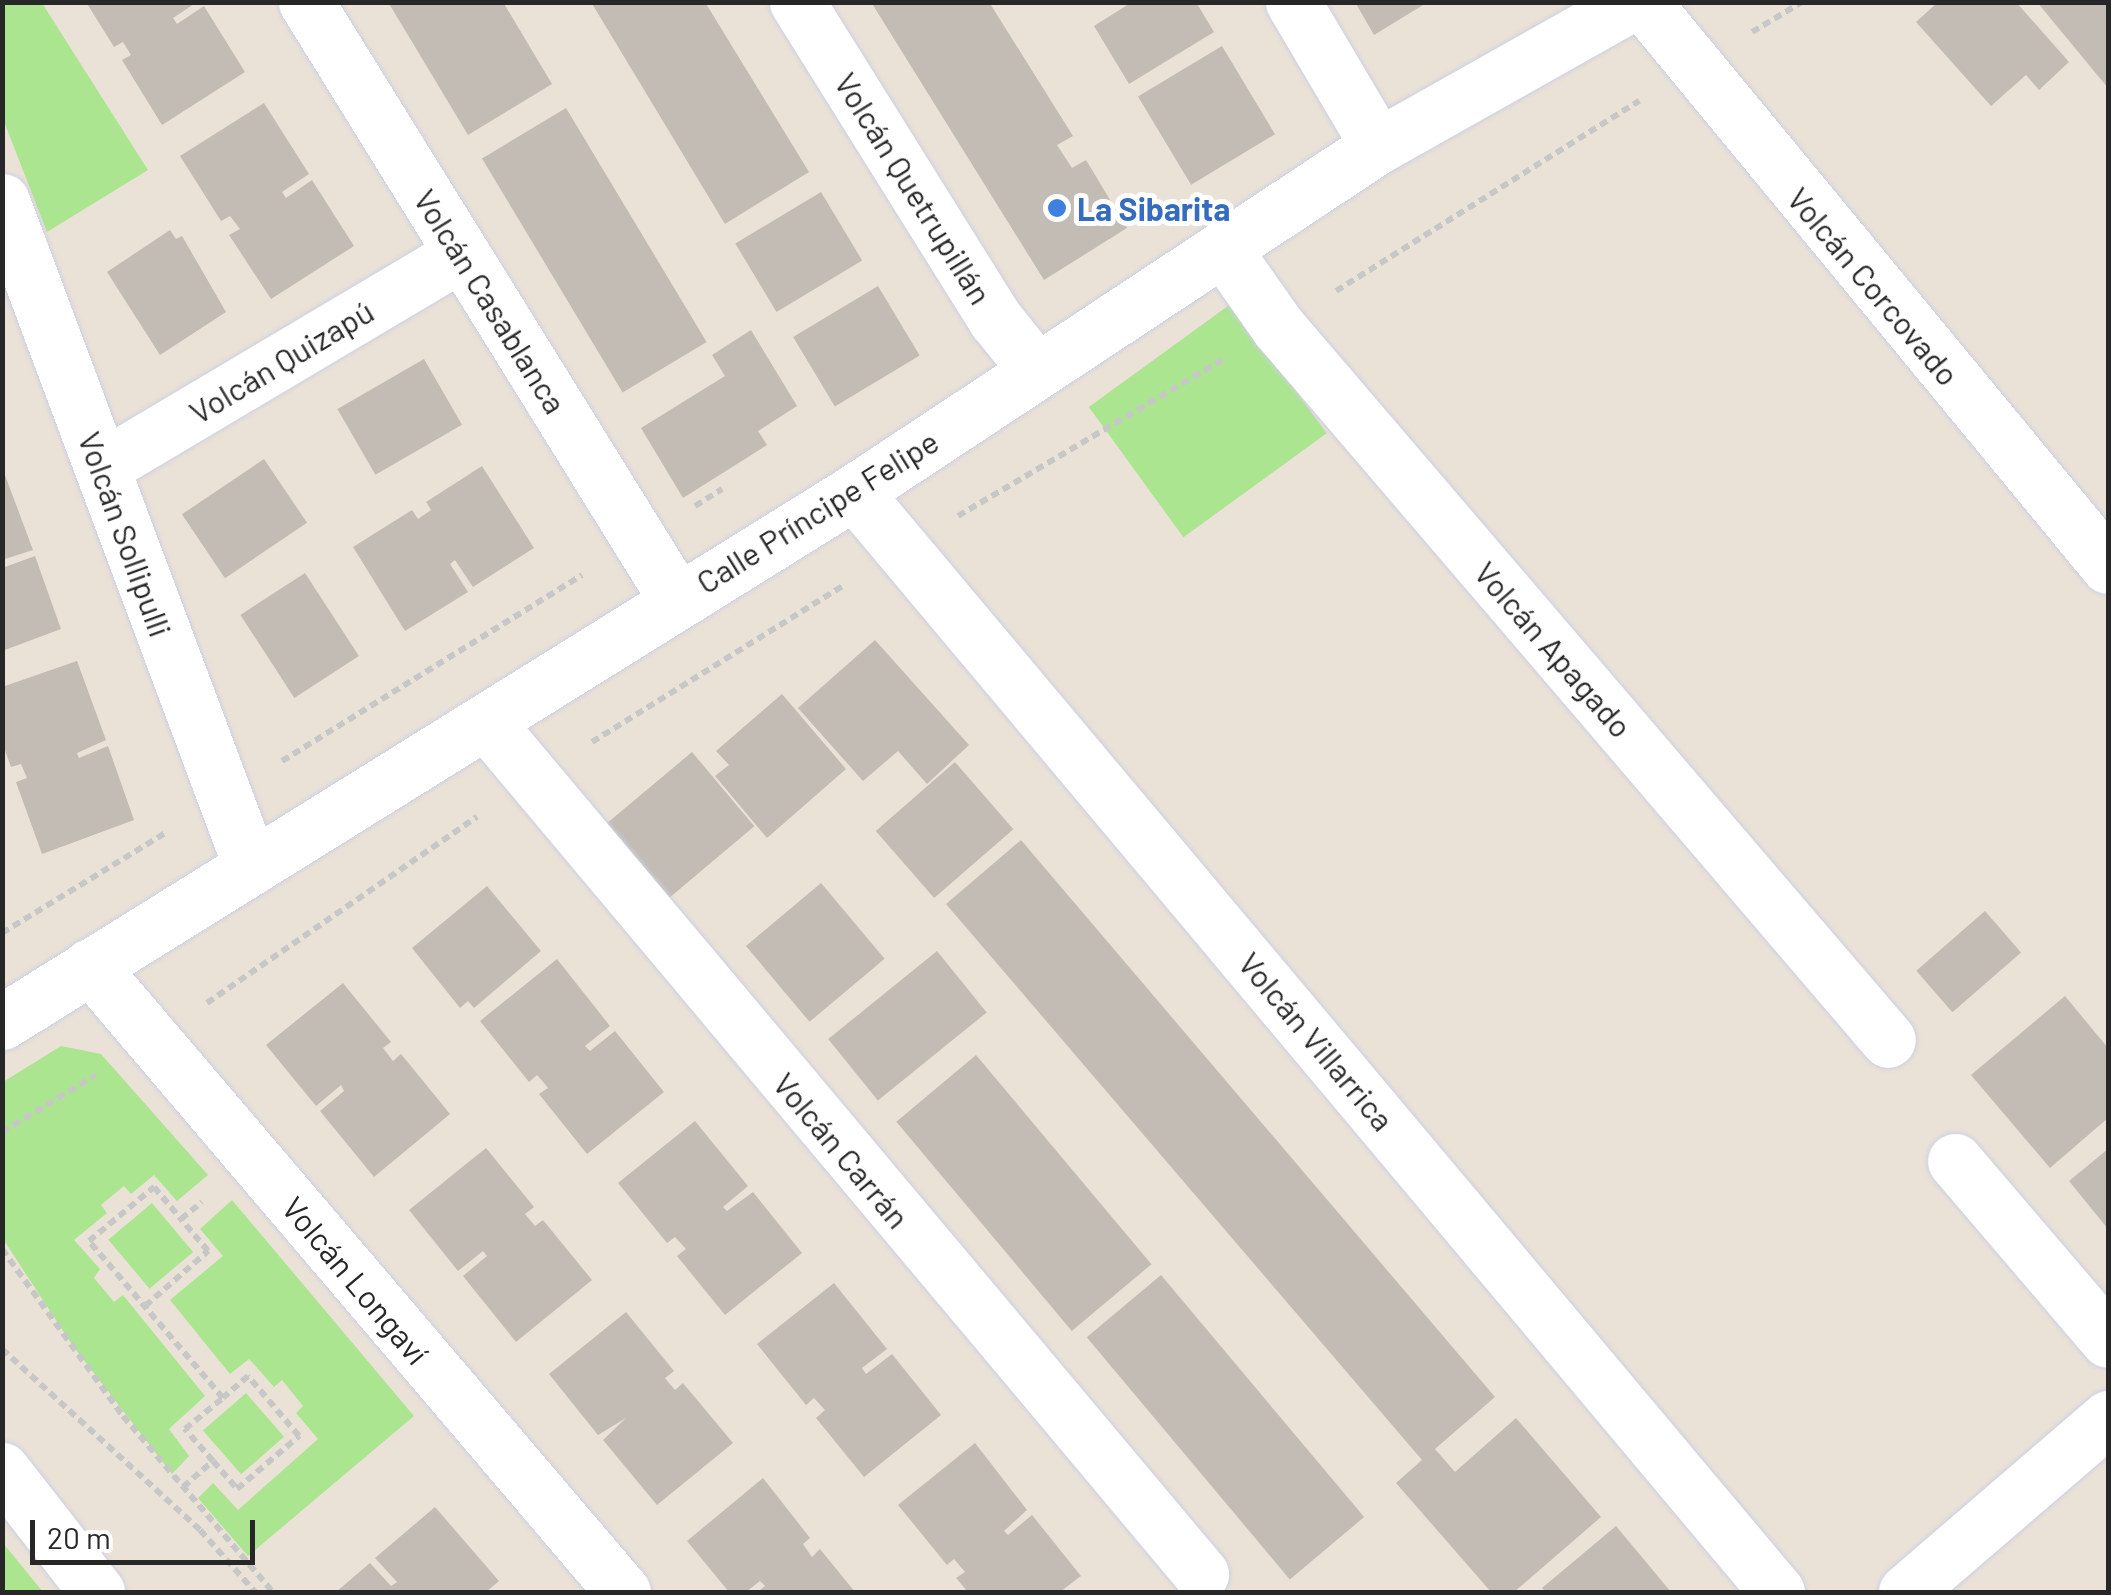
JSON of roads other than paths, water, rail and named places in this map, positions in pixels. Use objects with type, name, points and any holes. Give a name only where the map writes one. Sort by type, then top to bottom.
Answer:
[{"type":"street","name":"Volcán Casablanca","points":[[306,2],[676,599]]},
{"type":"street","name":"Volcán Quetrupillán","points":[[797,2],[996,320],[1036,370]]},
{"type":"street","points":[[1292,2],[1378,146]]},
{"type":"street","name":"Calle Príncipe Felipe","points":[[2,1022],[487,723],[676,599],[854,492],[1036,370],[1226,253],[1378,146],[1634,2]]},
{"type":"street","name":"Volcán Corcovado","points":[[1643,2],[2108,566]]},
{"type":"street","name":"Volcán Sollipulli","points":[[2,201],[251,867]]},
{"type":"street","name":"Volcán Apagado","points":[[1226,253],[1278,326],[1888,1040]]},
{"type":"street","name":"Volcán Quizapú","points":[[102,467],[461,254]]},
{"type":"street","name":"Volcán Villarrica","points":[[854,492],[1777,1592]]},
{"type":"street","name":"Volcán Carrán","points":[[487,723],[1201,1574]]},
{"type":"street","name":"Volcán Longaví","points":[[90,966],[623,1592]]},
{"type":"street","points":[[1955,1161],[2108,1340]]},
{"type":"street","points":[[1917,1589],[2108,1418]]},
{"type":"street","points":[[2,1470],[97,1592]]},
{"type":"place","name":"La Sibarita","points":[[1057,208]]}]
